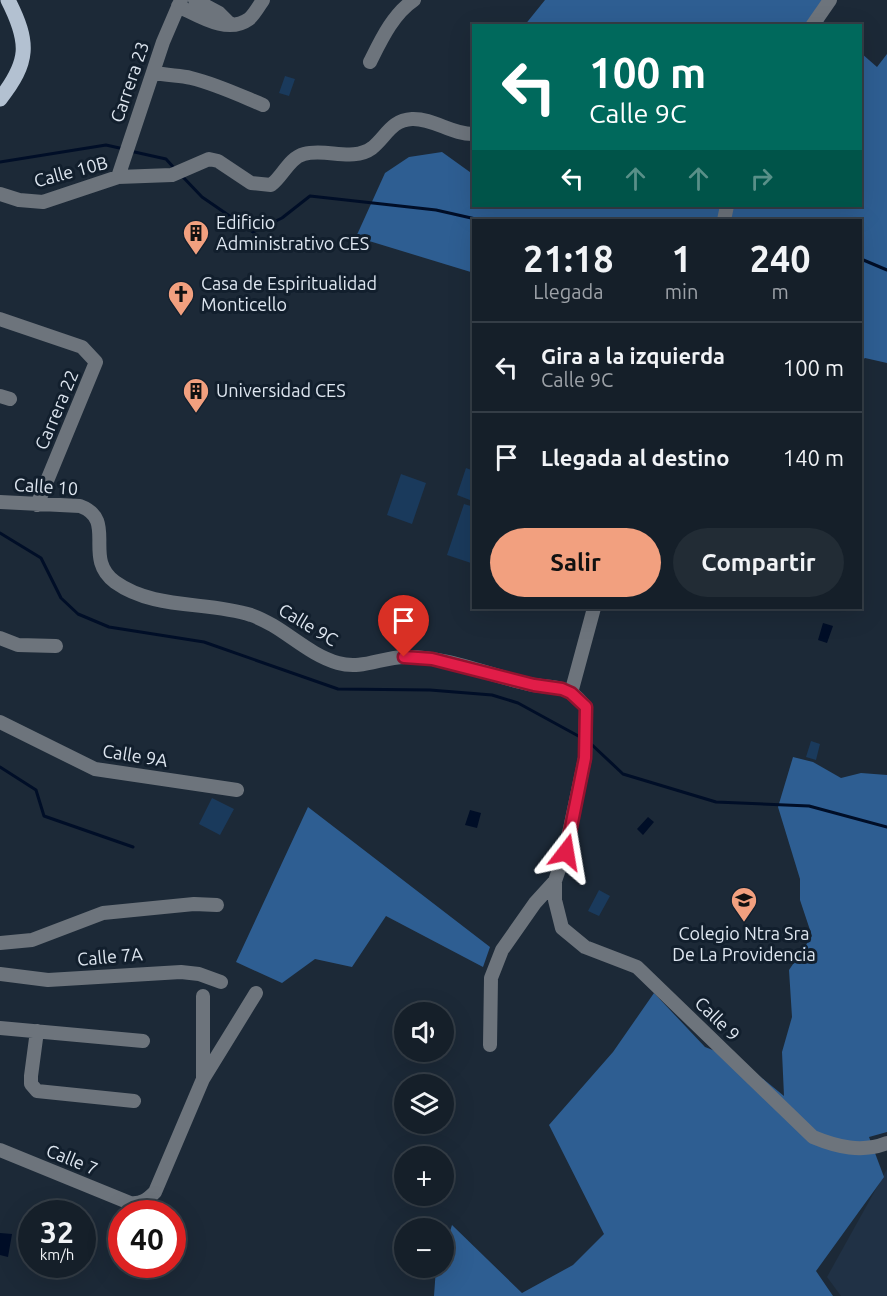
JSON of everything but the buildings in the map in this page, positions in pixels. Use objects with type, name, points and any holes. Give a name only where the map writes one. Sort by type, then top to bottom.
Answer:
[{"type":"main road","points":[[0,99],[19,75],[23,57],[22,36],[8,0]]},
{"type":"street","points":[[195,0],[219,13],[231,24]]},
{"type":"street","points":[[179,3],[214,23],[231,24],[249,19],[263,0]]},
{"type":"street","points":[[370,62],[385,33],[406,6],[414,0]]},
{"type":"street","points":[[813,24],[830,0]]},
{"type":"street","name":"Carrera 23","points":[[118,177],[179,3]]},
{"type":"street","points":[[153,72],[170,78],[187,77],[212,84],[263,105]]},
{"type":"street","name":"Calle 10B","points":[[0,194],[19,200],[43,202],[118,177],[184,170],[209,159],[218,161],[251,183],[271,185],[293,160],[304,154],[329,152],[354,155],[371,148],[392,125],[402,121],[412,119],[472,134]]},
{"type":"street","name":"Carrera 22","points":[[0,319],[82,347],[96,362],[37,505]]},
{"type":"street","name":"Calle 10","points":[[0,501],[80,506],[90,510],[96,517],[100,529],[99,561],[104,570]]},
{"type":"street","name":"Calle 9C","points":[[104,570],[115,582],[136,592],[177,603],[240,613],[266,621],[326,659],[341,664],[373,664],[404,657],[432,659],[571,693]]},
{"type":"street","points":[[490,1045],[491,978],[502,950],[535,903],[555,881],[577,805],[585,758],[586,707],[571,693],[594,609]]},
{"type":"street","points":[[0,638],[18,645],[37,648],[56,646]]},
{"type":"street","name":"Calle 9A","points":[[0,722],[95,769],[237,790]]},
{"type":"street","name":"Calle 9","points":[[555,881],[555,900],[562,928],[585,947],[637,967],[813,1137],[837,1147],[887,1143]]},
{"type":"street","points":[[0,943],[32,940],[104,913],[194,904],[217,905]]},
{"type":"street","name":"Calle 7A","points":[[0,974],[48,980],[181,972],[199,974],[221,982]]},
{"type":"street","points":[[203,1079],[256,993]]},
{"type":"street","points":[[203,996],[203,1079]]},
{"type":"street","points":[[0,1028],[143,1041]]},
{"type":"street","points":[[37,1031],[31,1076],[31,1084],[37,1091],[134,1101]]},
{"type":"street","name":"Calle 7","points":[[0,1150],[130,1203],[139,1204],[155,1192],[203,1079]]},
{"type":"shaded area","points":[[545,0],[823,0],[815,15],[827,24],[526,24]]},
{"type":"shaded area","points":[[862,54],[877,67],[887,54],[887,363],[865,358],[862,360],[862,219],[472,219],[472,272],[356,237],[385,173],[409,157],[442,152],[472,174],[472,207],[862,207]]},
{"type":"shaded area","points":[[285,76],[295,79],[289,96],[279,93]]},
{"type":"shaded area","points":[[466,468],[472,470],[470,500],[457,495]]},
{"type":"shaded area","points":[[401,474],[426,483],[412,524],[387,515]]},
{"type":"shaded area","points":[[464,504],[472,506],[471,563],[447,555]]},
{"type":"shaded area","points":[[823,623],[833,626],[827,643],[818,640]]},
{"type":"shaded area","points":[[811,741],[820,744],[816,760],[806,757]]},
{"type":"shaded area","points":[[793,757],[813,762],[841,778],[861,773],[887,775],[887,1132],[869,1137],[884,1177],[816,1271],[833,1296],[434,1296],[435,1278],[454,1278],[454,1227],[522,1293],[573,1265],[604,1234],[549,1125],[613,1052],[654,993],[705,1047],[741,1061],[784,1096],[782,1052],[792,1017],[789,970],[812,936],[800,900],[800,879],[778,807]]},
{"type":"shaded area","points":[[212,798],[234,809],[220,835],[199,824]]},
{"type":"shaded area","points":[[308,807],[490,947],[483,967],[386,916],[352,967],[315,959],[282,983],[236,962]]},
{"type":"shaded area","points":[[470,810],[481,813],[477,828],[465,825]]},
{"type":"shaded area","points":[[648,817],[654,822],[643,835],[637,829]]},
{"type":"shaded area","points":[[599,890],[610,896],[599,916],[588,911]]},
{"type":"shaded area","points":[[887,1169],[887,1296],[841,1296],[827,1277]]},
{"type":"shaded area","points":[[0,1233],[12,1234],[8,1257],[0,1255]]},
{"type":"waterway","points":[[0,162],[106,145],[124,149]]},
{"type":"waterway","points":[[130,151],[166,159],[175,169]]},
{"type":"waterway","points":[[182,176],[202,197],[253,232],[282,218],[310,196],[436,210],[476,219]]},
{"type":"waterway","points":[[862,259],[887,270]]},
{"type":"waterway","points":[[0,533],[41,558],[61,598],[78,614],[109,627],[204,642],[338,689],[430,690],[492,695],[518,703],[582,738]]},
{"type":"waterway","points":[[590,743],[623,774],[716,802],[809,806],[887,827]]},
{"type":"waterway","points":[[0,767],[36,790],[44,816],[133,847]]},
{"type":"place","name":"Edificio Administrativo CES","points":[[196,256]]},
{"type":"place","name":"Casa de Espiritualidad Monticello","points":[[181,317]]},
{"type":"place","name":"Universidad CES","points":[[196,414]]},
{"type":"place","name":"Colegio Ntra Sra De La Providencia","points":[[744,923]]},
{"type":"route","points":[[404,657],[432,659],[494,676],[562,689],[571,693],[586,707],[585,758],[566,852]]}]
